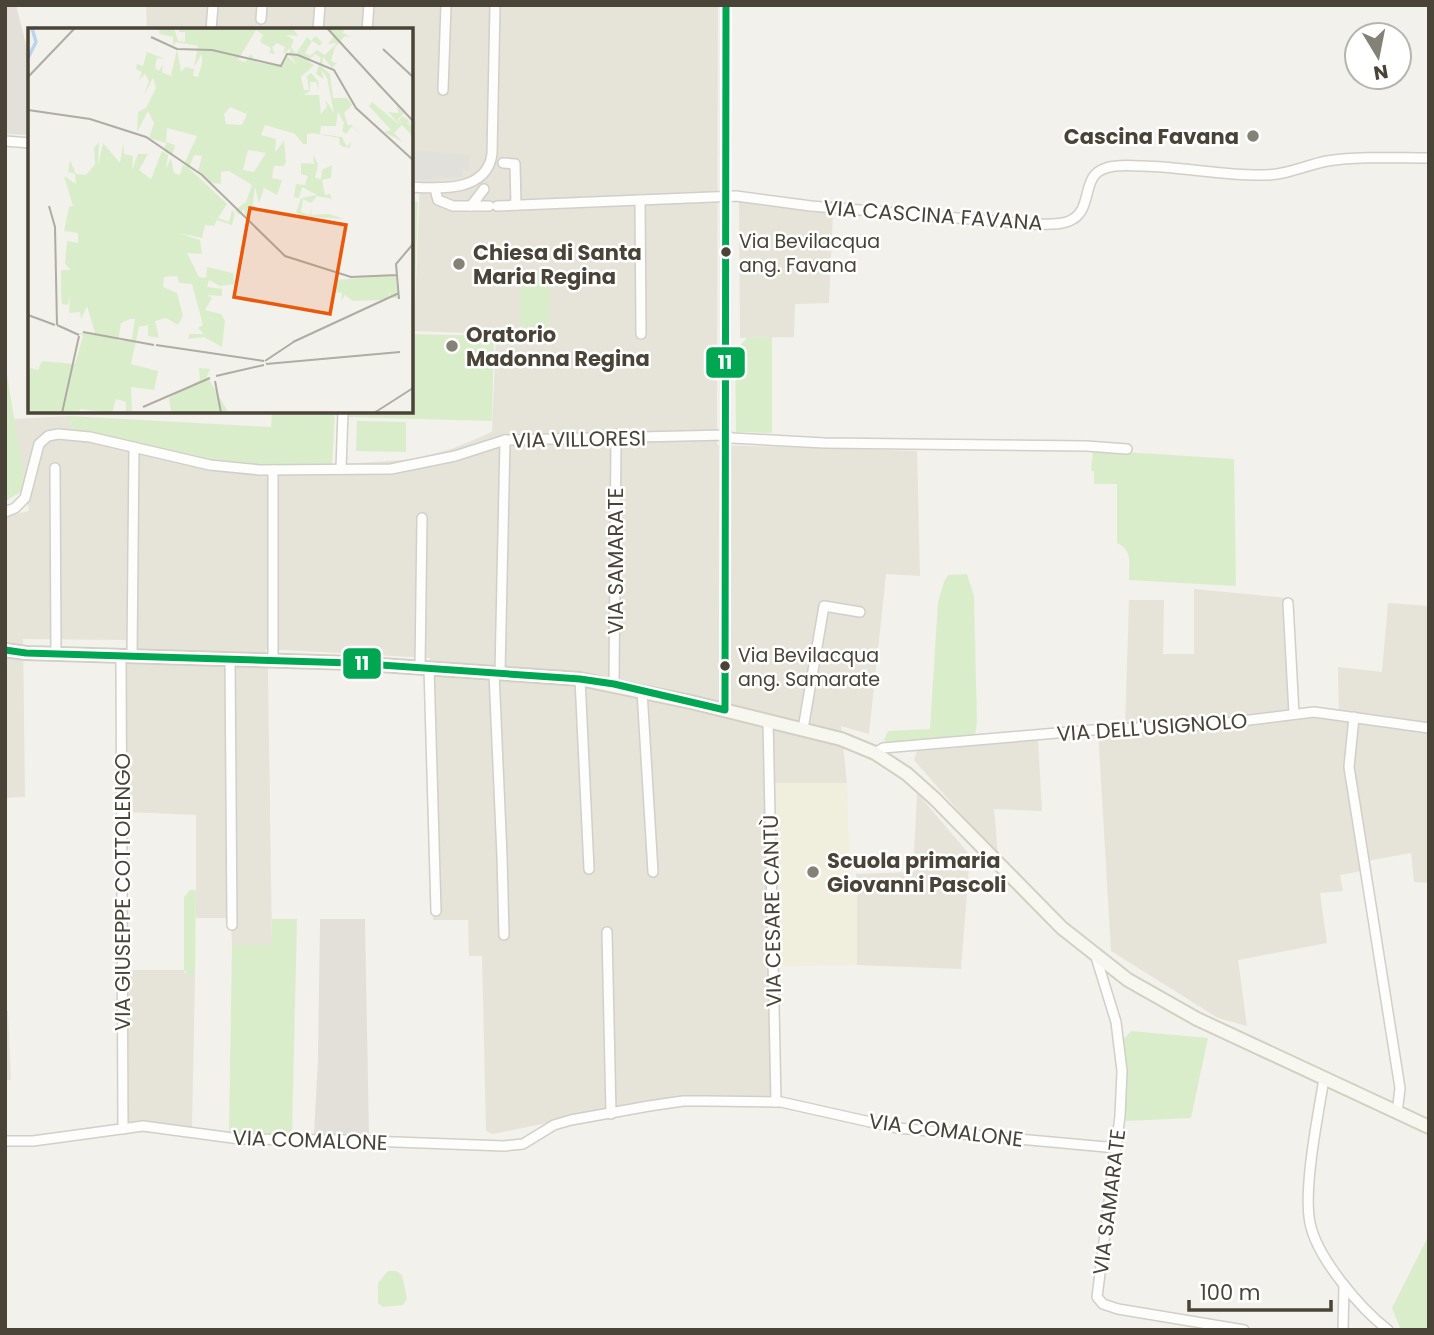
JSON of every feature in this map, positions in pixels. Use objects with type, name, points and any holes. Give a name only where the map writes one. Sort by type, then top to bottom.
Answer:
[{"type":"street","points":[[211,28],[214,5]]},
{"type":"street","points":[[261,19],[262,5]]},
{"type":"street","points":[[318,28],[320,5]]},
{"type":"street","points":[[367,28],[369,5]]},
{"type":"street","points":[[443,90],[446,5]]},
{"type":"street","points":[[413,187],[455,186],[474,181],[485,172],[492,154],[495,5]]},
{"type":"street","points":[[725,710],[726,5]]},
{"type":"street","points":[[5,141],[28,143]]},
{"type":"street","name":"VIA CASCINA FAVANA","points":[[436,193],[438,200],[447,205],[471,206],[736,196],[811,206],[1051,224],[1071,220],[1079,214],[1091,178],[1096,172],[1117,166],[1183,167],[1213,173],[1269,175],[1337,160],[1429,158]]},
{"type":"street","points":[[503,163],[515,164],[516,205]]},
{"type":"street","points":[[471,206],[484,189]]},
{"type":"street","points":[[640,200],[641,334]]},
{"type":"street","points":[[341,469],[342,413]]},
{"type":"street","name":"VIA VILLORESI","points":[[5,512],[15,508],[25,498],[36,448],[48,436],[63,434],[82,435],[221,467],[274,470],[401,467],[455,456],[505,440],[726,435],[732,438],[824,443],[1086,446],[1126,449]]},
{"type":"street","name":"VIA SAMARATE","points":[[614,684],[616,438]]},
{"type":"street","points":[[504,935],[497,673],[505,440]]},
{"type":"street","points":[[127,656],[134,447]]},
{"type":"street","points":[[55,468],[56,654]]},
{"type":"street","points":[[273,660],[274,470]]},
{"type":"street","points":[[422,518],[425,668],[436,911]]},
{"type":"street","points":[[1288,603],[1294,714]]},
{"type":"street","points":[[803,729],[824,606],[860,612]]},
{"type":"street","points":[[5,650],[273,660],[580,679],[614,684],[841,739],[874,752],[902,770],[1096,957],[1144,990],[1181,1011],[1429,1127]]},
{"type":"street","name":"VIA GIUSEPPE COTTOLENGO","points":[[123,1129],[127,656]]},
{"type":"street","points":[[230,659],[232,925]]},
{"type":"street","points":[[580,679],[589,869]]},
{"type":"street","points":[[642,691],[653,872]]},
{"type":"street","name":"VIA DELL'USIGNOLO","points":[[874,752],[883,748],[1098,730],[1207,725],[1319,712],[1429,728]]},
{"type":"street","points":[[1354,717],[1348,761],[1400,1088],[1397,1113]]},
{"type":"street","name":"VIA CESARE CANTÙ","points":[[768,720],[776,1102]]},
{"type":"street","points":[[607,932],[611,1114]]},
{"type":"street","name":"VIA SAMARATE","points":[[1096,957],[1119,1033],[1121,1083],[1097,1297],[1108,1306],[1139,1313],[1244,1330]]},
{"type":"street","points":[[1324,1079],[1309,1189],[1309,1220],[1320,1248],[1344,1285],[1388,1330]]},
{"type":"street","name":"VIA COMALONE","points":[[5,1141],[33,1141],[143,1126],[240,1139],[504,1146],[523,1143],[554,1125],[682,1101],[776,1102],[897,1128],[1106,1147],[1116,1145]]},
{"type":"street","points":[[1343,1330],[1344,1285]]},
{"type":"shaded area","points":[[5,5],[16,5],[28,52],[28,133],[5,134]]},
{"type":"shaded area","points":[[146,5],[718,5],[717,445],[917,451],[920,576],[886,574],[869,734],[841,726],[847,783],[774,784],[780,1096],[659,1100],[493,1134],[486,1131],[482,956],[469,956],[468,920],[433,920],[430,658],[266,649],[272,945],[232,945],[231,918],[196,918],[196,815],[127,812],[127,640],[23,639],[25,797],[5,798],[5,516],[29,511],[14,419],[69,416],[73,429],[263,466],[331,465],[415,459],[454,448],[492,432],[496,334],[414,331],[420,181],[413,180],[413,28],[147,28]]},
{"type":"shaded area","points":[[413,150],[470,155],[469,170],[462,170],[462,177],[413,180]]},
{"type":"shaded area","points":[[739,201],[833,212],[829,303],[795,304],[794,337],[740,338]]},
{"type":"shaded area","points":[[1194,589],[1287,598],[1294,714],[1339,715],[1338,667],[1382,672],[1388,603],[1429,606],[1429,883],[1414,882],[1411,853],[1361,862],[1362,871],[1340,875],[1343,891],[1320,893],[1327,943],[1238,960],[1247,1026],[1218,1018],[1111,951],[1098,730],[1125,728],[1129,600],[1164,600],[1163,654],[1194,654]]},
{"type":"shaded area","points":[[1038,739],[1042,811],[994,809],[998,856],[914,760],[917,751]]},
{"type":"shaded area","name":"Scuola primaria Giovanni Pascoli","points":[[774,783],[847,783],[850,885],[857,886],[857,965],[777,966]]},
{"type":"shaded area","points":[[917,793],[970,855],[961,969],[857,965],[856,874],[913,872]]},
{"type":"shaded area","points":[[320,919],[365,919],[369,1136],[314,1134]]},
{"type":"shaded area","points":[[128,970],[184,970],[185,973],[195,974],[192,1128],[143,1121],[129,1124]]},
{"type":"shaded area","points":[[5,1011],[8,1011],[11,1080],[5,1080]]},
{"type":"green space","points":[[413,201],[418,202],[413,326]]},
{"type":"green space","points":[[521,274],[550,274],[549,328],[520,327]]},
{"type":"green space","points":[[413,334],[494,336],[492,421],[346,417],[346,413],[413,413]]},
{"type":"green space","points":[[772,337],[772,433],[736,432],[735,351],[747,338]]},
{"type":"green space","points":[[5,363],[26,489],[5,501]]},
{"type":"green space","points":[[272,413],[335,413],[332,464],[266,465],[201,457],[73,429],[69,416],[271,427]]},
{"type":"green space","points":[[357,421],[406,422],[406,452],[356,451]]},
{"type":"green space","points":[[1093,450],[1234,459],[1236,586],[1129,580],[1128,554],[1126,549],[1117,543],[1117,484],[1094,484],[1094,471],[1091,471]]},
{"type":"green space","points":[[967,574],[974,596],[977,721],[975,736],[888,743],[884,740],[888,731],[930,729],[938,602],[948,575]]},
{"type":"green space","points":[[190,890],[196,890],[195,974],[189,975],[184,970],[184,897]]},
{"type":"green space","points":[[272,919],[297,919],[292,1135],[229,1133],[232,945],[272,945]]},
{"type":"green space","points":[[1131,1031],[1208,1038],[1191,1118],[1126,1121],[1123,1040]]},
{"type":"green space","points":[[1429,1235],[1429,1330],[1401,1330],[1392,1308]]},
{"type":"green space","points":[[388,1271],[396,1271],[402,1275],[407,1299],[403,1305],[383,1307],[378,1303],[378,1283]]},
{"type":"transit line","name":"11","points":[[5,650],[26,653],[352,663],[580,679],[614,684],[725,710],[726,5]]},
{"type":"place","name":"Cascina Favana","points":[[1253,136]]},
{"type":"place","name":"Via Bevilacqua ang. Favana","points":[[726,252]]},
{"type":"place","name":"Chiesa di Santa Maria Regina","points":[[459,264]]},
{"type":"place","name":"Oratorio Madonna Regina","points":[[452,346]]},
{"type":"place","name":"Via Bevilacqua ang. Samarate","points":[[725,666]]},
{"type":"place","name":"Scuola primaria Giovanni Pascoli","points":[[813,872]]}]
